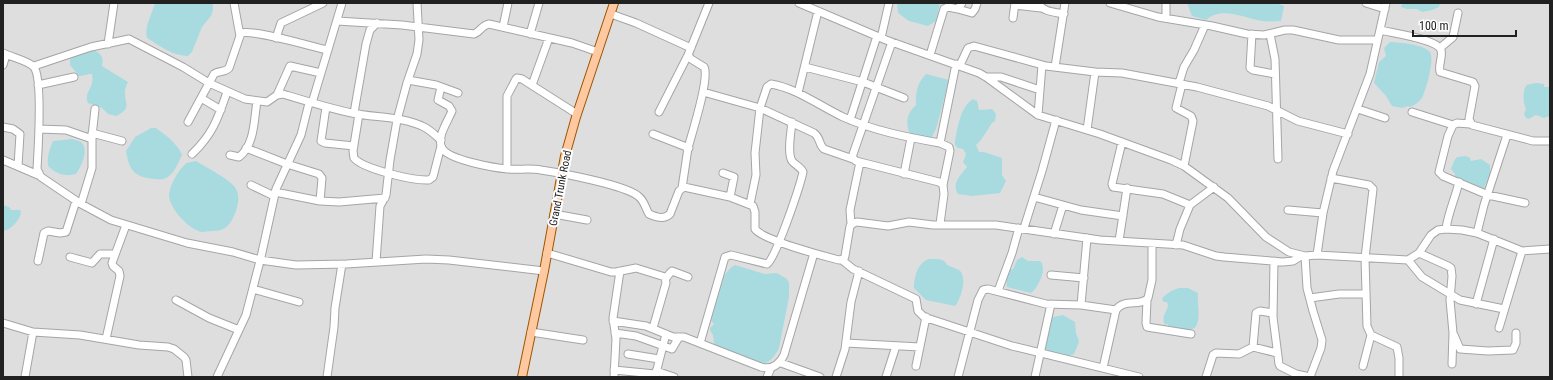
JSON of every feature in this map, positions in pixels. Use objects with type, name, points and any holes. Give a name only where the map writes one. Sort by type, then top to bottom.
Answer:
[{"type":"main road","name":"Grand Trunk Road","points":[[522,377],[544,271],[561,174],[577,114],[614,3]]},
{"type":"street","points":[[108,44],[114,3]]},
{"type":"street","points":[[234,3],[240,36]]},
{"type":"street","points":[[276,38],[281,23],[323,3]]},
{"type":"street","points":[[217,377],[246,315],[275,194],[301,135],[342,3]]},
{"type":"street","points":[[376,262],[380,209],[385,198],[397,120],[417,54],[419,27],[418,3]]},
{"type":"street","points":[[503,27],[508,3]]},
{"type":"street","points":[[530,34],[539,3]]},
{"type":"street","points":[[659,112],[689,51],[709,3]]},
{"type":"street","points":[[799,3],[879,37],[958,64],[986,77],[1038,115],[1122,142],[1184,166],[1228,198],[1266,236],[1283,248],[1303,256]]},
{"type":"street","points":[[850,120],[879,37],[889,3]]},
{"type":"street","points":[[930,55],[944,9],[948,7],[960,6],[972,13],[975,10],[977,3]]},
{"type":"street","points":[[1055,67],[1066,3]]},
{"type":"street","points":[[1110,3],[1166,18],[1252,34],[1270,34],[1285,30],[1293,30],[1339,40],[1378,40]]},
{"type":"street","points":[[1166,3],[1166,18]]},
{"type":"street","points":[[1317,255],[1323,213],[1332,178],[1370,74],[1385,6],[1366,3]]},
{"type":"street","points":[[1013,18],[1015,4],[1040,5],[1044,10],[1064,14]]},
{"type":"street","points":[[798,93],[818,11]]},
{"type":"street","points":[[1440,48],[1453,37],[1458,13]]},
{"type":"street","points":[[3,65],[5,54],[34,66],[91,47],[125,39],[133,40],[196,74],[209,83],[245,99],[267,102],[277,95],[283,94],[311,103],[357,114],[418,124],[425,128],[441,143],[445,153],[453,156],[477,164],[507,169],[537,169],[611,185],[635,194],[642,199],[649,214],[660,218],[668,216],[682,188],[688,148],[703,92],[706,70],[704,67],[691,59],[689,51],[636,23],[611,14]]},
{"type":"street","points":[[337,21],[377,23],[474,34],[486,25],[503,27],[598,52]]},
{"type":"street","points":[[377,23],[370,30],[366,44],[357,114],[354,146],[355,160],[388,174],[407,178],[429,180],[432,177],[441,143],[452,111],[450,106],[438,100],[441,87]]},
{"type":"street","points":[[1184,166],[1193,121],[1189,115],[1176,108],[1184,67],[1194,50],[1204,25]]},
{"type":"street","points":[[1380,30],[1425,40],[1436,45],[1440,48],[1440,72],[1470,80],[1475,84],[1469,119],[1470,124]]},
{"type":"street","points":[[188,122],[216,72],[229,68],[241,33],[248,32],[328,50]]},
{"type":"street","points":[[1252,34],[1250,68],[1253,70],[1275,74]]},
{"type":"street","points":[[1270,34],[1274,55],[1278,159]]},
{"type":"street","points":[[532,85],[549,38]]},
{"type":"street","points":[[853,159],[852,154],[892,42]]},
{"type":"street","points":[[940,143],[958,64],[968,48],[974,46],[1042,65],[1095,72],[1122,73],[1180,83],[1268,106],[1298,121],[1348,134]]},
{"type":"street","points":[[1038,115],[1042,65]]},
{"type":"street","points":[[34,66],[38,85],[38,174]]},
{"type":"street","points":[[277,95],[290,66],[321,73]]},
{"type":"street","points":[[805,67],[863,82],[904,98]]},
{"type":"street","points":[[1087,130],[1095,72]]},
{"type":"street","points":[[38,85],[74,77]]},
{"type":"street","points":[[986,77],[1001,77],[1040,90]]},
{"type":"street","points":[[507,169],[508,93],[517,78],[532,85],[577,114]]},
{"type":"street","points":[[408,80],[441,87],[458,93]]},
{"type":"street","points":[[750,204],[755,181],[755,153],[760,108],[767,87],[771,84],[798,93],[850,120],[863,125],[889,134],[940,143],[949,148],[950,151],[943,185],[944,194],[940,224]]},
{"type":"street","points":[[192,154],[210,133],[221,110],[227,92]]},
{"type":"street","points":[[703,92],[760,108],[792,122],[818,136],[821,147],[824,149],[860,162],[939,182],[943,185]]},
{"type":"street","points":[[201,98],[221,110]]},
{"type":"street","points":[[230,155],[240,158],[246,148],[254,129],[257,101]]},
{"type":"street","points":[[326,107],[321,140],[326,143],[354,146]]},
{"type":"street","points":[[38,261],[44,233],[48,231],[60,233],[66,232],[79,203],[92,168],[92,136],[95,108]]},
{"type":"street","points":[[1358,108],[1385,118]]},
{"type":"street","points":[[1412,112],[1453,125],[1457,123],[1470,124],[1479,128],[1533,141],[1550,141]]},
{"type":"street","points":[[998,291],[1034,197],[1056,120]]},
{"type":"street","points":[[700,343],[725,257],[731,255],[738,256],[767,264],[779,242],[803,172],[801,168],[793,162],[790,154],[792,122]]},
{"type":"street","points":[[1453,125],[1448,136],[1439,172],[1488,195],[1525,203]]},
{"type":"street","points":[[3,127],[13,129],[20,134],[18,166]]},
{"type":"street","points":[[39,129],[66,130],[122,141]]},
{"type":"street","points":[[653,134],[688,148]]},
{"type":"street","points":[[1477,233],[1507,135]]},
{"type":"street","points":[[904,174],[911,138]]},
{"type":"street","points":[[1122,142],[1112,184],[1115,188],[1127,188],[1163,194],[1190,205]]},
{"type":"street","points":[[246,148],[321,175],[320,200]]},
{"type":"street","points":[[3,160],[38,174],[41,178],[79,203],[98,214],[126,225],[187,243],[233,252],[260,260],[296,265],[426,259],[449,260],[544,271]]},
{"type":"street","points":[[842,260],[845,256],[848,232],[851,224],[850,210],[860,162]]},
{"type":"street","points":[[723,173],[734,177],[730,197]]},
{"type":"street","points":[[1332,178],[1370,185],[1373,189],[1365,258],[1367,326],[1371,335],[1363,366]]},
{"type":"street","points":[[1446,229],[1448,214],[1453,206],[1459,182]]},
{"type":"street","points":[[251,184],[275,194],[320,200],[343,202],[385,198]]},
{"type":"street","points":[[1176,245],[1182,223],[1190,205],[1214,187]]},
{"type":"street","points":[[682,188],[689,188],[730,197],[750,204],[754,208],[755,226],[757,232],[779,242],[842,260],[859,271],[916,299],[918,311],[926,317],[1012,346],[1103,368],[1117,375],[1139,377]]},
{"type":"street","points":[[1119,241],[1127,188]]},
{"type":"street","points":[[1034,197],[1088,211],[1123,216]]},
{"type":"street","points":[[1054,234],[1063,205]]},
{"type":"street","points":[[1288,210],[1323,213]]},
{"type":"street","points":[[554,214],[587,220]]},
{"type":"street","points":[[851,224],[865,222],[892,226],[909,222],[981,224],[1022,228],[1087,238],[1152,244],[1184,245],[1216,256],[1274,261],[1293,260],[1303,256],[1317,255],[1408,260],[1419,253],[1431,235],[1438,230],[1446,229],[1477,233],[1522,251],[1550,249]]},
{"type":"street","points":[[106,339],[120,276],[119,271],[112,265],[126,225]]},
{"type":"street","points":[[1081,305],[1087,238]]},
{"type":"street","points":[[1476,304],[1494,239]]},
{"type":"street","points":[[1152,244],[1152,280],[1147,300],[1147,327],[1191,334]]},
{"type":"street","points":[[1499,328],[1522,251]]},
{"type":"street","points":[[547,253],[611,272],[636,268],[666,278]]},
{"type":"street","points":[[767,377],[771,368],[781,362],[787,347],[814,253]]},
{"type":"street","points":[[1419,253],[1451,268],[1450,294],[1453,332],[1452,364]]},
{"type":"street","points":[[70,257],[92,263],[100,254],[115,254]]},
{"type":"street","points":[[1274,261],[1273,313],[1277,353],[1280,366],[1296,374],[1310,377],[1322,344],[1321,335],[1306,282],[1303,256]]},
{"type":"street","points":[[1408,260],[1422,277],[1460,300],[1504,310]]},
{"type":"street","points":[[327,377],[342,264]]},
{"type":"street","points":[[620,271],[613,321],[615,333],[614,374],[655,374],[674,377]]},
{"type":"street","points":[[653,328],[666,283],[666,278],[672,271],[688,277]]},
{"type":"street","points":[[836,377],[846,342],[851,302],[859,271]]},
{"type":"street","points":[[1051,275],[1084,278]]},
{"type":"street","points":[[253,289],[299,302]]},
{"type":"street","points":[[958,377],[981,291],[985,289],[1051,304],[1081,305],[1116,310]]},
{"type":"street","points":[[1310,298],[1339,294],[1366,294]]},
{"type":"street","points":[[176,300],[204,316],[239,330]]},
{"type":"street","points":[[1103,368],[1116,310],[1121,304],[1147,300]]},
{"type":"street","points":[[1035,377],[1051,304]]},
{"type":"street","points":[[1252,347],[1256,313],[1260,311],[1273,313]]},
{"type":"street","points":[[916,366],[926,317]]},
{"type":"street","points":[[613,321],[653,328],[666,334],[684,337],[761,367],[771,368]]},
{"type":"street","points":[[3,331],[4,323],[33,332],[80,335],[174,349],[186,360],[188,377]]},
{"type":"street","points":[[25,377],[33,332]]},
{"type":"street","points":[[531,332],[583,340]]},
{"type":"street","points":[[1453,332],[1460,349],[1488,351],[1513,350],[1516,343],[1516,333]]},
{"type":"street","points":[[615,333],[636,336],[673,349],[679,337]]},
{"type":"street","points":[[655,374],[666,334]]},
{"type":"street","points":[[1371,335],[1397,347],[1399,358],[1399,377]]},
{"type":"street","points":[[846,342],[920,347]]},
{"type":"street","points":[[886,377],[896,346]]},
{"type":"street","points":[[1206,377],[1214,354],[1239,354],[1252,347],[1277,353]]},
{"type":"street","points":[[628,354],[659,359]]},
{"type":"street","points":[[781,362],[820,377]]},
{"type":"shaded area","points":[[3,3],[1550,3],[1550,377],[3,377]]},
{"type":"water","points":[[155,3],[213,3],[211,16],[202,27],[192,52],[188,56],[182,56],[172,52],[147,38],[147,25]]},
{"type":"water","points":[[897,3],[940,3],[936,21],[928,26],[909,21],[898,13]]},
{"type":"water","points":[[1187,3],[1276,3],[1284,6],[1281,21],[1262,21],[1226,13],[1213,16],[1206,20],[1192,16]]},
{"type":"water","points":[[1402,3],[1440,3],[1439,7],[1422,12],[1417,9],[1407,9],[1401,7]]},
{"type":"water","points":[[1390,42],[1420,46],[1425,48],[1431,54],[1430,73],[1424,94],[1420,101],[1410,107],[1408,106],[1402,108],[1392,106],[1386,96],[1374,83],[1379,62],[1386,56],[1384,48]]},
{"type":"water","points":[[94,50],[103,60],[102,66],[128,82],[125,90],[126,108],[116,116],[108,114],[102,108],[88,103],[87,96],[92,83],[92,74],[79,76],[70,65],[70,59],[78,54]]},
{"type":"water","points":[[926,74],[949,80],[936,129],[931,139],[910,134],[907,122],[911,111],[916,105],[918,88]]},
{"type":"water","points":[[1537,83],[1544,84],[1544,87],[1550,87],[1550,116],[1544,118],[1536,115],[1529,119],[1526,118],[1524,114],[1526,109],[1524,90],[1527,85]]},
{"type":"water","points":[[973,99],[977,101],[979,110],[992,109],[996,114],[995,121],[976,145],[979,152],[984,152],[1002,158],[1002,175],[1006,181],[1000,193],[972,196],[958,194],[956,190],[956,183],[967,167],[963,162],[966,154],[963,149],[958,148],[955,145],[955,141],[962,112]]},
{"type":"water","points":[[151,128],[156,128],[169,138],[177,146],[182,155],[174,171],[163,179],[147,178],[137,174],[131,168],[127,158],[126,151],[135,137]]},
{"type":"water","points":[[72,139],[83,144],[85,152],[80,168],[76,174],[68,175],[54,171],[48,166],[49,150],[53,141]]},
{"type":"water","points":[[1457,157],[1469,157],[1471,161],[1481,159],[1490,165],[1490,174],[1484,188],[1479,189],[1455,178],[1455,174],[1451,169],[1454,161]]},
{"type":"water","points":[[196,161],[234,185],[236,189],[238,196],[237,207],[231,221],[222,230],[202,232],[197,230],[186,223],[172,206],[169,195],[173,182],[184,165]]},
{"type":"water","points":[[3,205],[9,207],[11,210],[20,210],[21,212],[15,224],[9,229],[3,231]]},
{"type":"water","points":[[1022,257],[1028,261],[1040,261],[1043,268],[1041,278],[1031,293],[1007,287],[1006,278],[1009,270],[1013,269],[1017,260]]},
{"type":"water","points":[[926,260],[942,260],[947,265],[959,270],[962,273],[963,288],[955,306],[926,300],[914,288],[916,275],[920,266]]},
{"type":"water","points":[[735,265],[765,274],[777,273],[787,279],[789,283],[789,297],[779,348],[772,358],[761,364],[732,355],[716,348],[711,332],[710,328],[714,324],[710,319],[715,297],[725,275],[729,269]]},
{"type":"water","points":[[1179,288],[1188,288],[1198,293],[1198,321],[1193,329],[1185,330],[1168,327],[1168,324],[1165,325],[1164,317],[1168,306],[1167,302],[1162,300],[1163,297],[1171,291]]},
{"type":"water","points":[[1063,315],[1075,322],[1079,342],[1074,354],[1067,357],[1043,351],[1050,320],[1053,317]]}]
